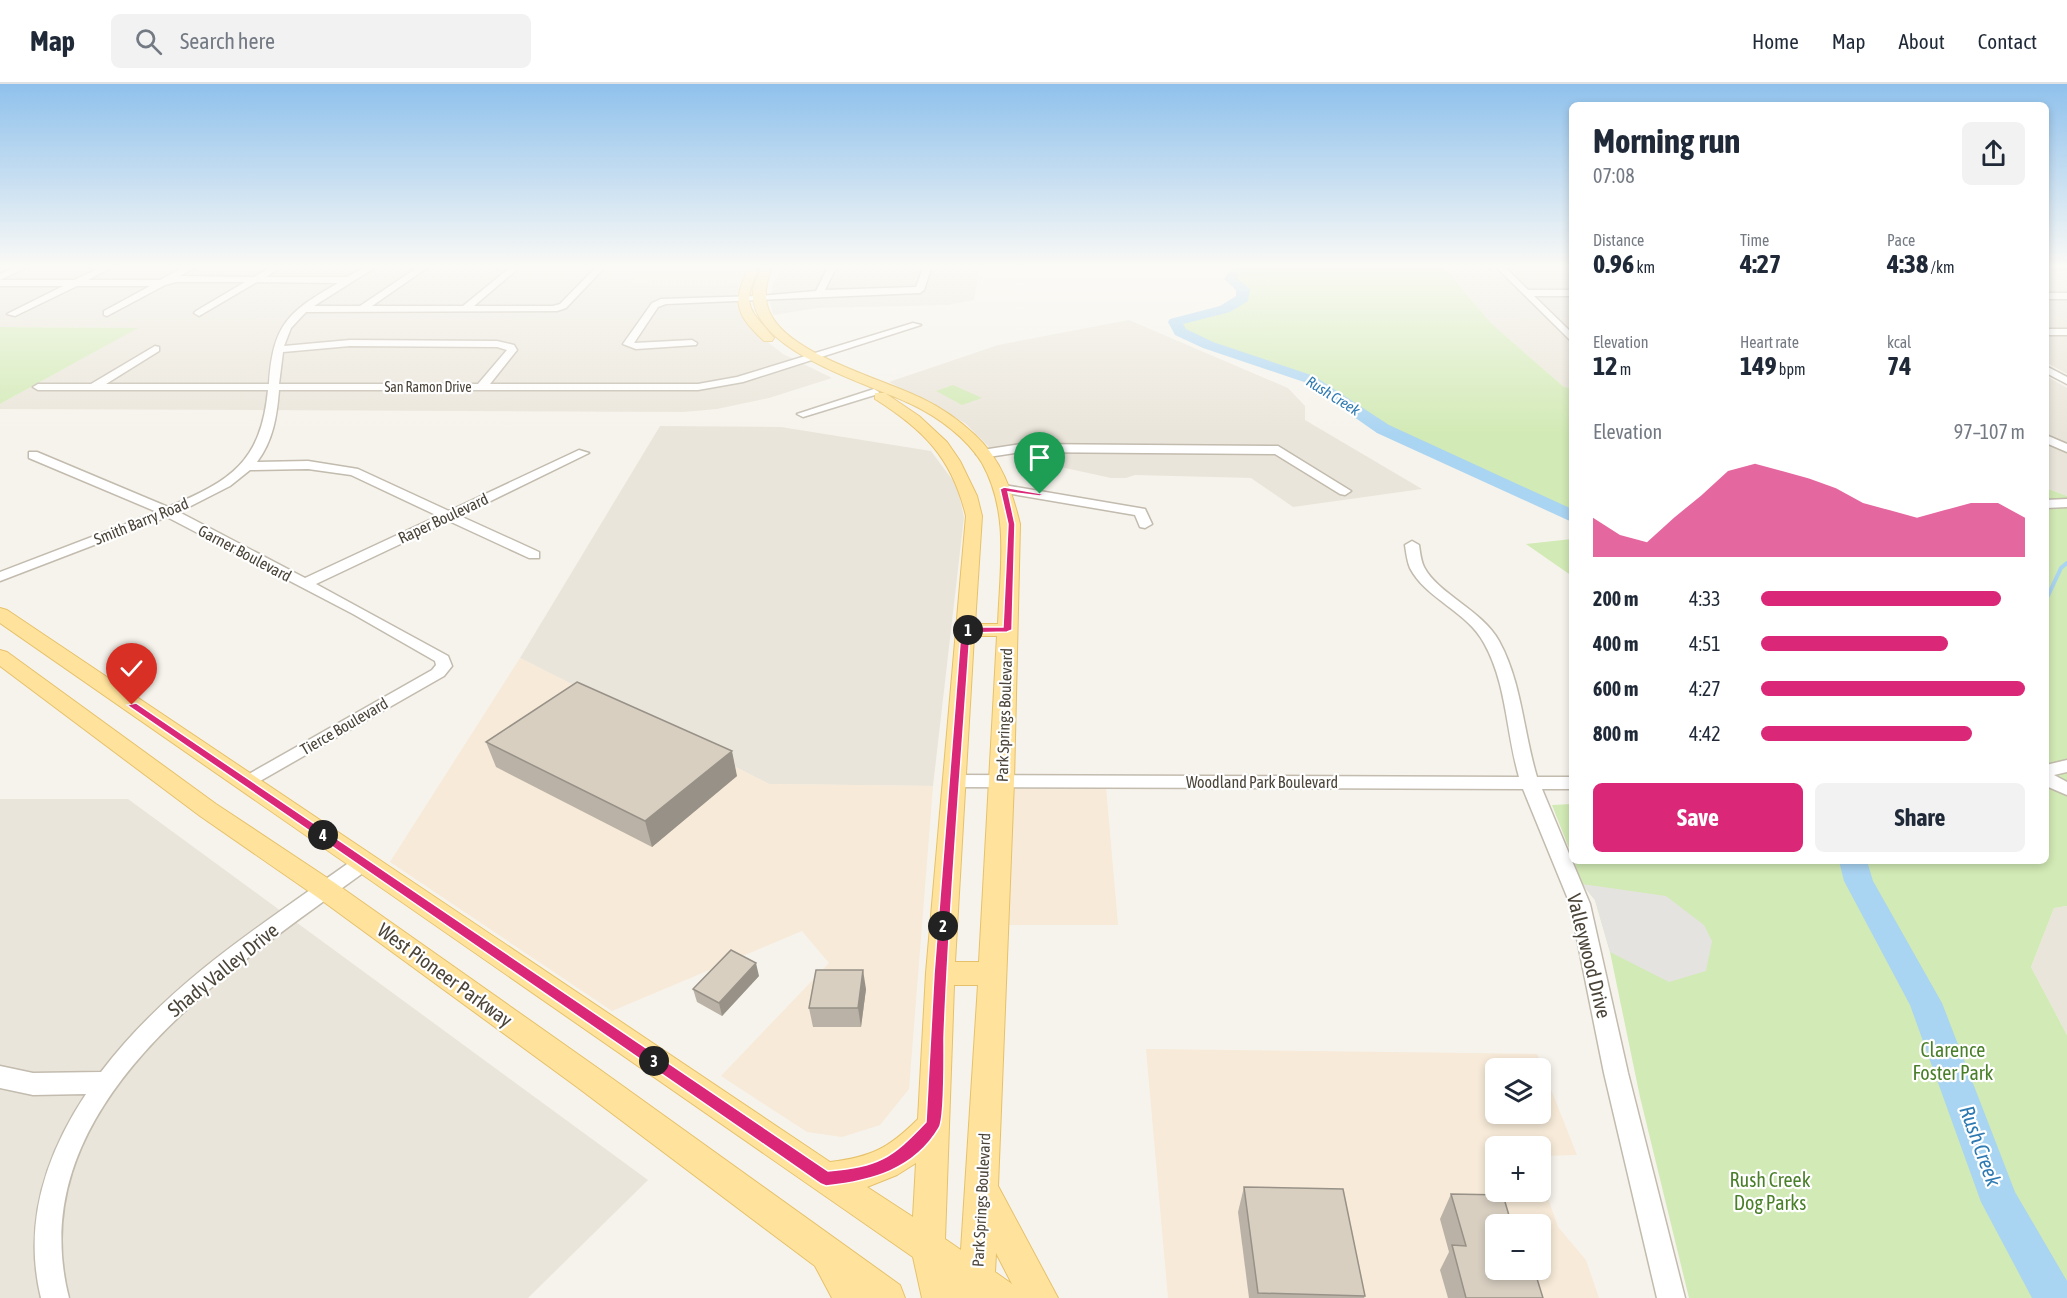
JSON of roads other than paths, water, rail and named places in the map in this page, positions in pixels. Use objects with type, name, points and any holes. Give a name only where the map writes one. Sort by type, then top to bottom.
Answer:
[{"type":"main road","name":"Park Springs Boulevard","points":[[751,322],[782,351],[913,399],[961,430],[995,471],[1004,489],[1011,524],[1002,781],[981,1185],[983,1292]]},
{"type":"main road","name":"Park Springs Boulevard","points":[[768,322],[808,359],[874,392],[920,422],[934,435],[955,462],[971,498],[974,516],[940,974],[928,1248],[940,1298]]},
{"type":"main road","points":[[955,462],[970,462],[995,471]]},
{"type":"main road","points":[[0,614],[928,1248],[983,1292]]},
{"type":"main road","points":[[965,630],[1007,630]]},
{"type":"main road","name":"West Pioneer Parkway","points":[[0,656],[208,810],[326,890],[597,1084],[887,1298]]},
{"type":"main road","points":[[940,974],[992,974]]},
{"type":"main road","points":[[826,1178],[864,1175],[883,1169],[910,1149],[934,1124]]},
{"type":"main road","points":[[981,1185],[1012,1250],[1040,1298]]},
{"type":"main road","points":[[825,1252],[852,1298]]},
{"type":"street","name":"Smith Barry Road","points":[[0,577],[168,512],[206,494],[246,466],[264,440],[273,414],[279,349],[291,322]]},
{"type":"street","points":[[644,322],[628,344],[636,346],[692,343]]},
{"type":"street","name":"San Ramon Drive","points":[[38,387],[698,387],[739,380],[916,325]]},
{"type":"street","points":[[2049,332],[2067,332]]},
{"type":"street","points":[[279,349],[361,343],[497,344],[510,347],[512,350],[509,356],[481,387]]},
{"type":"street","points":[[92,388],[155,349]]},
{"type":"street","points":[[2056,375],[2067,381]]},
{"type":"street","points":[[803,414],[874,392]]},
{"type":"street","points":[[2049,440],[2067,448]]},
{"type":"street","points":[[982,454],[1021,448],[1278,450],[1345,491]]},
{"type":"street","name":"Raper Boulevard","points":[[304,584],[583,453]]},
{"type":"street","name":"Garner Boulevard","points":[[33,455],[168,512],[442,659],[444,666],[442,669]]},
{"type":"street","points":[[246,466],[308,465],[354,472],[450,514],[534,555]]},
{"type":"street","points":[[1004,489],[1140,512],[1145,524]]},
{"type":"street","points":[[2049,504],[2067,503]]},
{"type":"street","name":"Valleywood Drive","points":[[1412,545],[1416,566],[1425,579],[1474,620],[1491,640],[1508,678],[1520,750],[1530,783],[1580,904],[1616,1073],[1671,1298]]},
{"type":"street","name":"Tierce Boulevard","points":[[246,783],[442,669]]},
{"type":"street","points":[[2049,770],[2067,766]]},
{"type":"street","points":[[2049,780],[2067,789]]},
{"type":"street","name":"Woodland Park Boulevard","points":[[953,781],[1569,783]]},
{"type":"street","name":"Shady Valley Drive","points":[[56,1298],[50,1278],[47,1232],[52,1197],[69,1150],[106,1083],[183,998],[364,862]]},
{"type":"street","points":[[0,1077],[33,1084],[106,1083]]},
{"type":"waterway","name":"Rush Creek","points":[[1176,322],[1180,332],[1208,345],[1309,379],[1383,429],[1569,515]]},
{"type":"waterway","points":[[2049,594],[2061,568],[2067,563]]},
{"type":"waterway","name":"Rush Creek","points":[[1854,864],[1859,881],[1926,1003],[2000,1202],[2054,1298]]},
{"type":"park label","name":"Clarence Foster Park","points":[[1953,1062]]},
{"type":"park label","name":"Rush Creek Dog Parks","points":[[1770,1192]]}]
